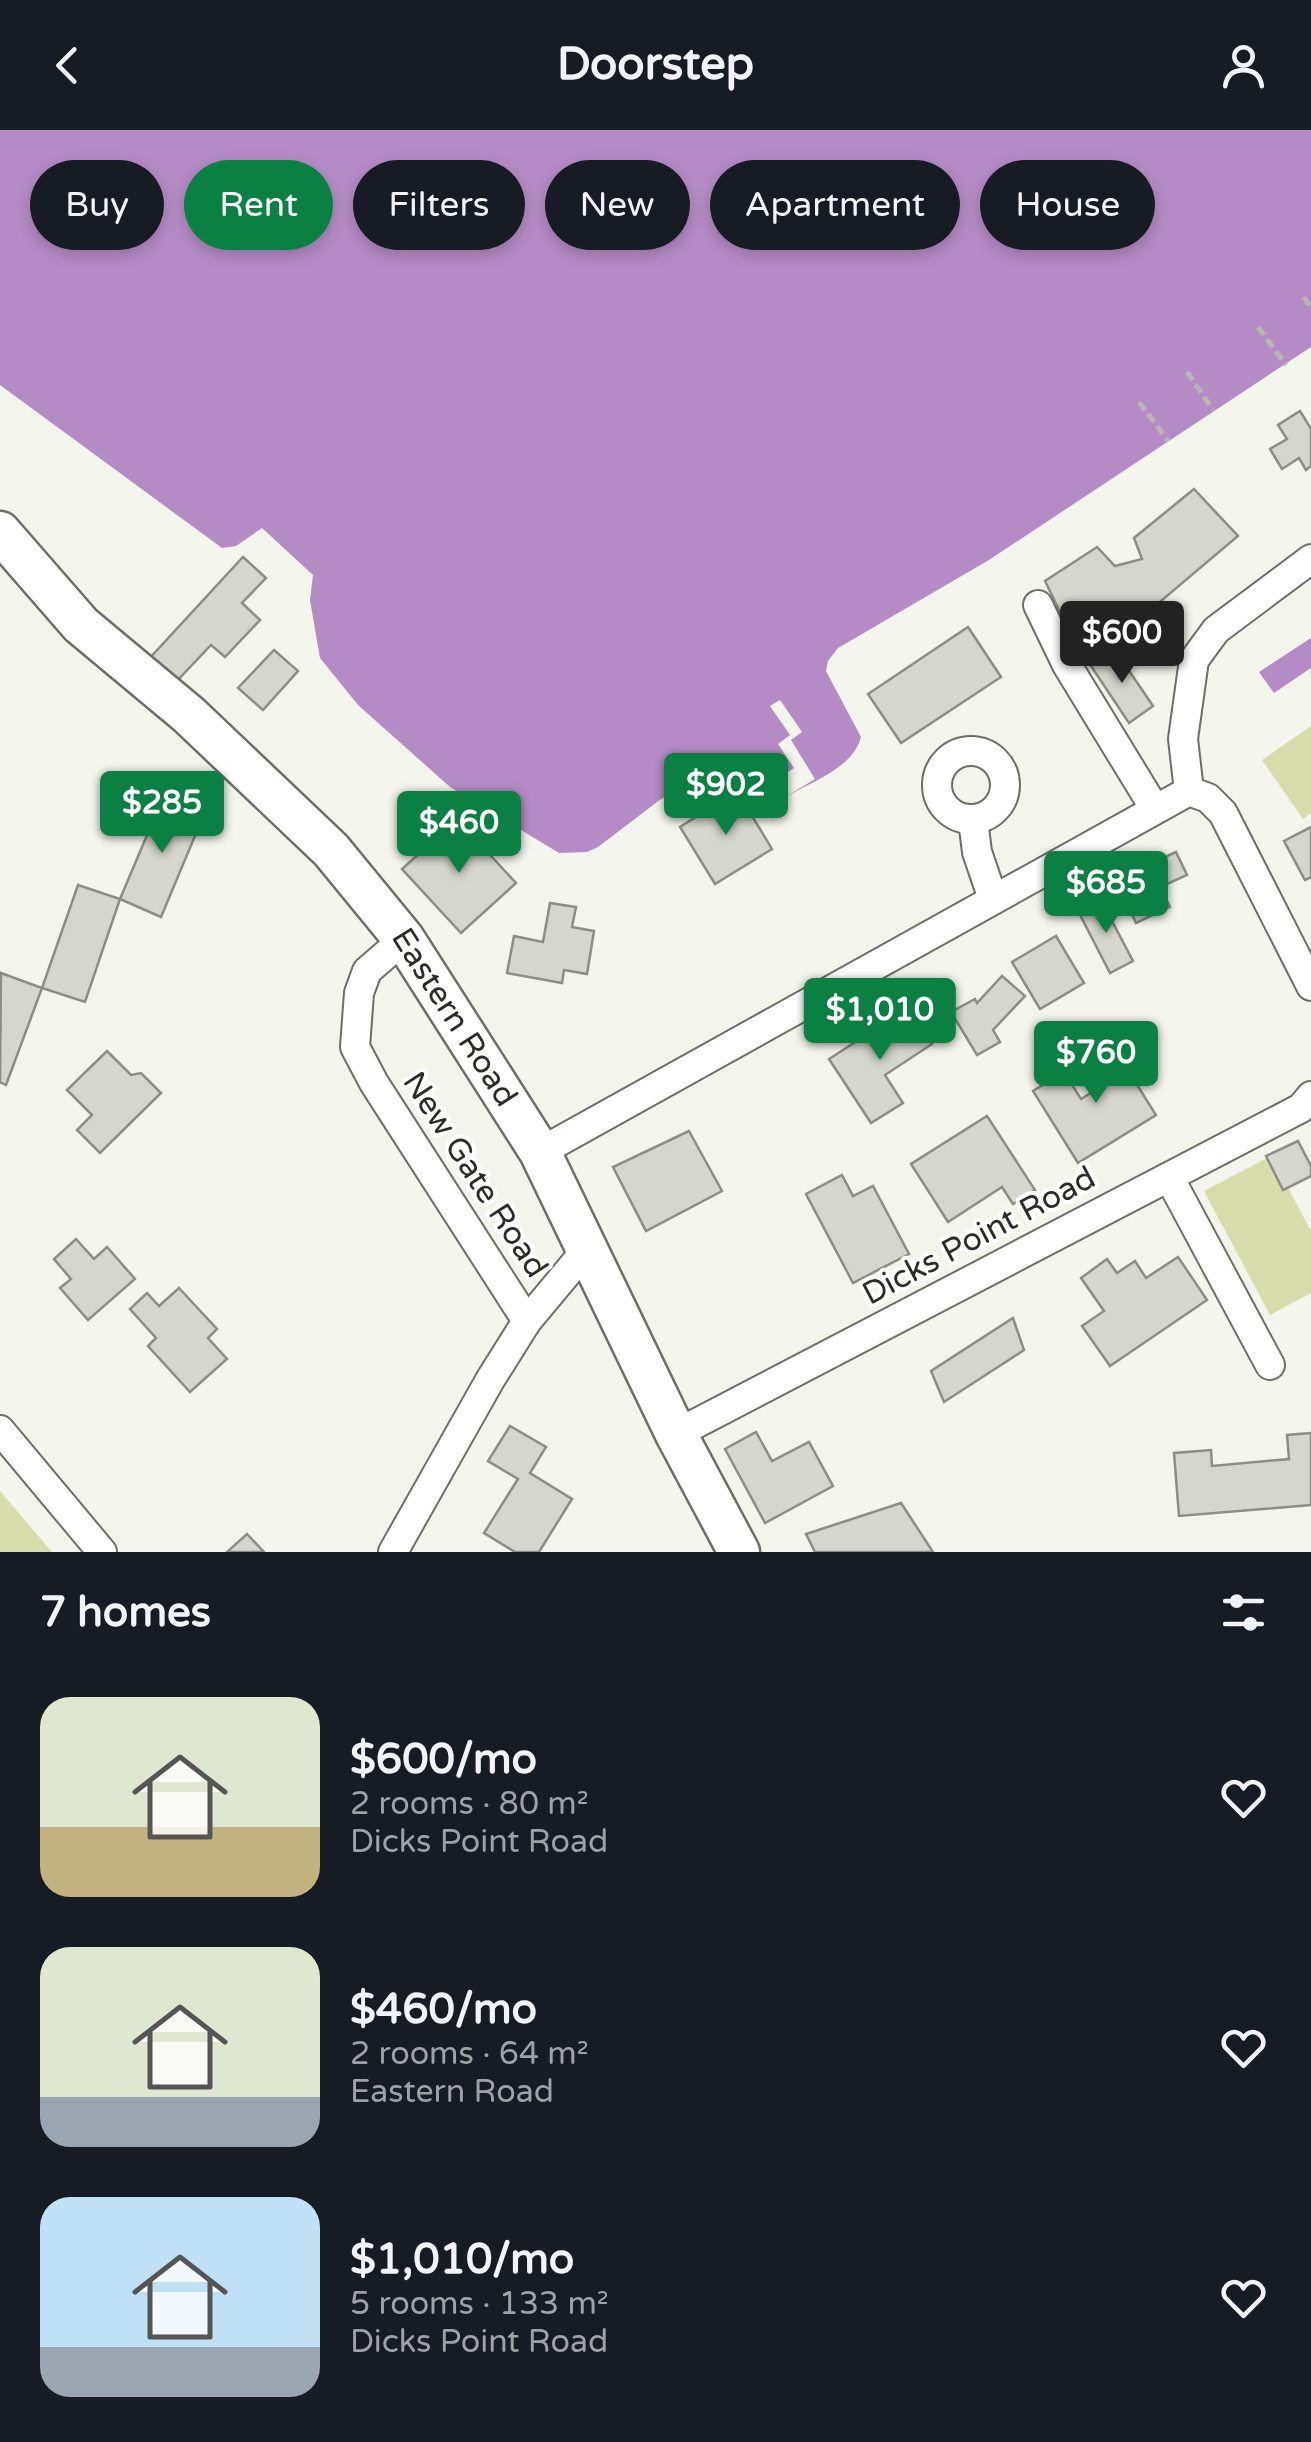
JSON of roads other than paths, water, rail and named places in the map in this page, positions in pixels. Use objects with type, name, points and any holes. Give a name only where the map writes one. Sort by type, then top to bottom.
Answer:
[{"type":"highway","name":"Eastern Road","points":[[0,532],[81,625],[189,714],[331,850],[404,938],[540,1152],[676,1434],[739,1552]]},
{"type":"street","points":[[1189,790],[1183,739],[1194,660],[1216,630],[1311,559]]},
{"type":"street","points":[[1038,605],[1067,665],[1155,809]]},
{"type":"street","points":[[540,1152],[1189,790]]},
{"type":"street","points":[[1189,790],[1208,798],[1222,813],[1311,986]]},
{"type":"street","points":[[973,820],[977,852],[994,900]]},
{"type":"street","name":"New Gate Road","points":[[393,1552],[490,1380],[528,1321],[374,1083],[355,1046],[359,993],[367,971],[404,938]]},
{"type":"street","name":"Dicks Point Road","points":[[676,1434],[1301,1108],[1311,1096]]},
{"type":"street","points":[[1169,1177],[1270,1365]]},
{"type":"street","points":[[528,1321],[588,1248]]},
{"type":"street","points":[[0,1430],[102,1552]]}]
